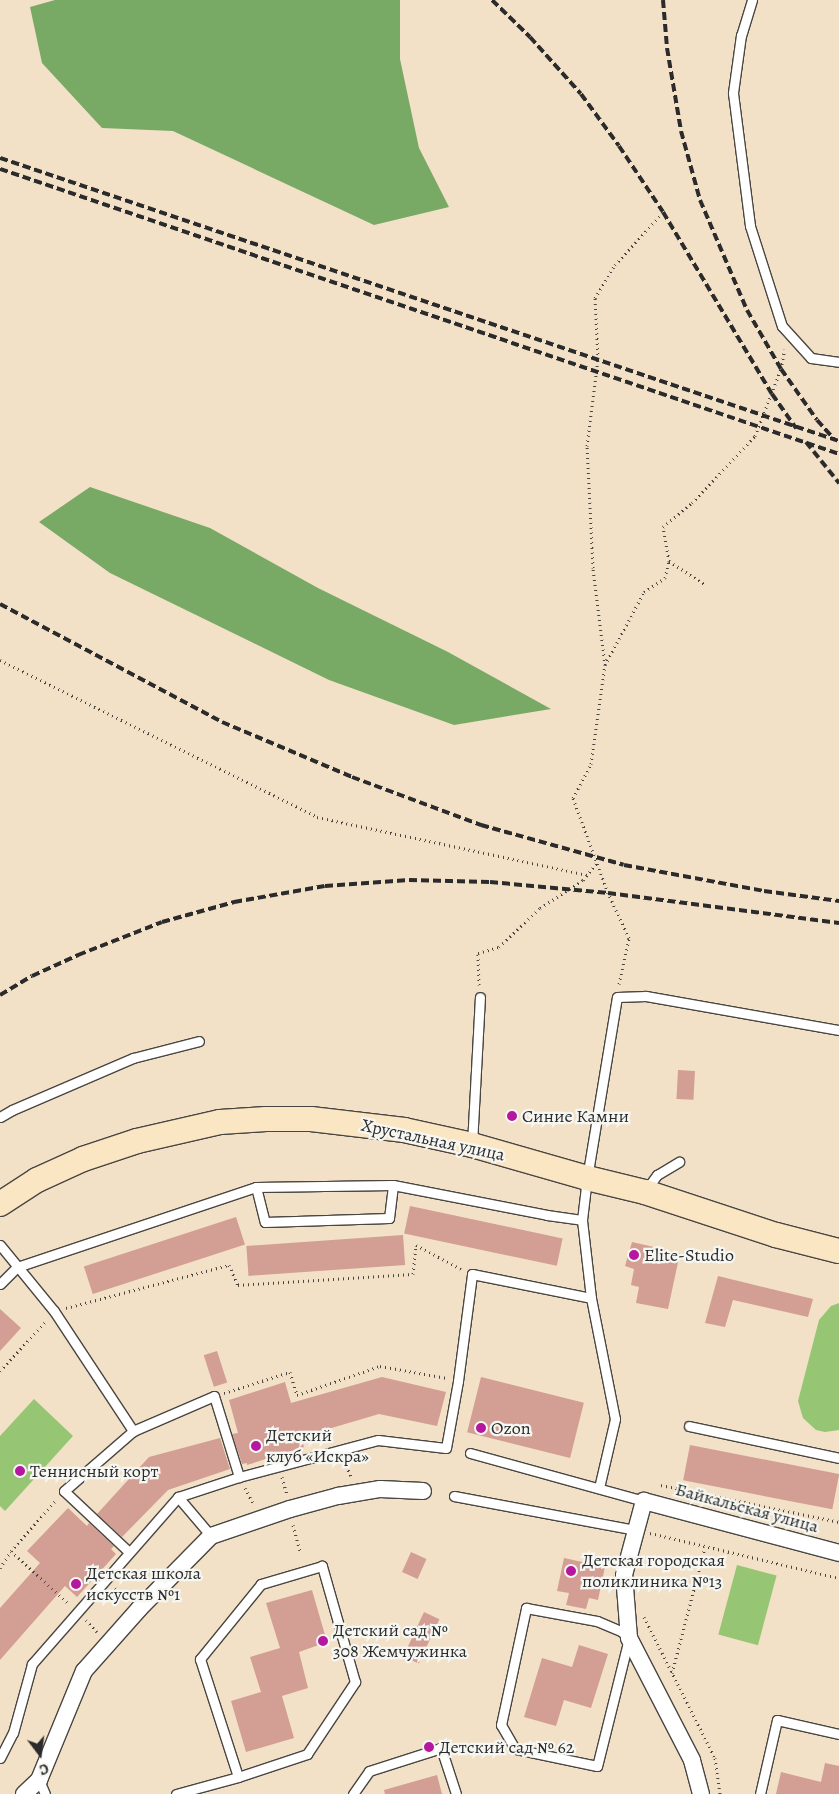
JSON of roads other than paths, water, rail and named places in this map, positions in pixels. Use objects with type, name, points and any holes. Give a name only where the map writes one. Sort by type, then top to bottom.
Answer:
[{"type":"street","name":"Хрустальная улица","points":[[0,1204],[37,1180],[83,1159],[137,1141],[220,1122],[311,1119],[404,1130],[472,1145],[587,1178],[645,1192],[776,1236],[839,1251]]},
{"type":"street","points":[[24,1794],[42,1787],[84,1671],[139,1609],[210,1536],[262,1518],[338,1496],[380,1489],[423,1491]]},
{"type":"street","points":[[644,1501],[624,1575],[629,1638],[692,1760],[702,1794]]},
{"type":"street","name":"Байкальская улица","points":[[644,1501],[839,1553]]},
{"type":"lane","points":[[752,0],[741,36],[733,93],[750,226],[782,326],[811,358],[839,362]]},
{"type":"lane","points":[[599,1488],[615,1419],[591,1298],[582,1220],[616,997],[646,996],[839,1030]]},
{"type":"lane","points":[[472,1145],[480,997]]},
{"type":"lane","points":[[0,1117],[12,1110],[133,1058],[200,1041]]},
{"type":"lane","points":[[645,1192],[656,1175],[680,1162]]},
{"type":"lane","points":[[0,1284],[17,1267],[256,1186],[393,1185],[546,1215],[582,1220]]},
{"type":"lane","points":[[256,1186],[265,1222],[389,1218],[393,1185]]},
{"type":"lane","points":[[0,1245],[54,1311],[133,1431]]},
{"type":"lane","points":[[0,1758],[13,1733],[32,1664],[178,1497],[239,1477],[378,1440],[446,1448],[458,1380],[472,1274],[591,1298]]},
{"type":"lane","points":[[130,1552],[64,1491],[133,1431],[214,1396],[239,1477]]},
{"type":"lane","points":[[689,1426],[839,1458]]},
{"type":"lane","points":[[470,1453],[644,1501]]},
{"type":"lane","points":[[454,1496],[635,1530]]},
{"type":"lane","points":[[178,1497],[210,1536]]},
{"type":"lane","points":[[176,1794],[238,1777],[307,1754],[355,1682],[322,1566],[261,1584],[200,1659],[238,1777]]},
{"type":"lane","points":[[526,1608],[597,1621],[621,1631],[629,1638],[597,1766],[515,1749],[501,1725],[526,1608]]},
{"type":"lane","points":[[760,1794],[777,1720],[839,1734]]},
{"type":"lane","points":[[353,1794],[369,1771],[441,1748],[456,1794]]},
{"type":"railway","points":[[492,0],[530,37],[581,94],[619,146],[663,212],[772,394],[796,428]]},
{"type":"railway","points":[[663,0],[667,48],[681,131],[700,200],[747,310],[781,369],[817,420],[834,439]]},
{"type":"railway","points":[[0,158],[839,441]]},
{"type":"railway","points":[[0,169],[839,454]]},
{"type":"railway","points":[[806,442],[839,483]]},
{"type":"railway","points":[[0,604],[222,722],[352,777],[481,825],[624,865],[764,891],[839,901]]},
{"type":"railway","points":[[0,995],[32,976],[78,955],[162,922],[234,902],[325,886],[409,880],[490,882],[608,893],[839,923]]},
{"type":"place","name":"Синие Камни","points":[[512,1116]]},
{"type":"place","name":"Elite-Studio","points":[[634,1255]]},
{"type":"place","name":"Ozon","points":[[481,1428]]},
{"type":"place","name":"Детский клуб «Искра»","points":[[256,1446]]},
{"type":"place","name":"Теннисный корт","points":[[20,1471]]},
{"type":"place","name":"Детская городская поликлиника №13","points":[[571,1571]]},
{"type":"place","name":"Детская школа искусств №1","points":[[76,1584]]},
{"type":"place","name":"Детский сад № 308 Жемчужинка","points":[[323,1641]]},
{"type":"place","name":"Детский сад № 62","points":[[429,1747]]}]
